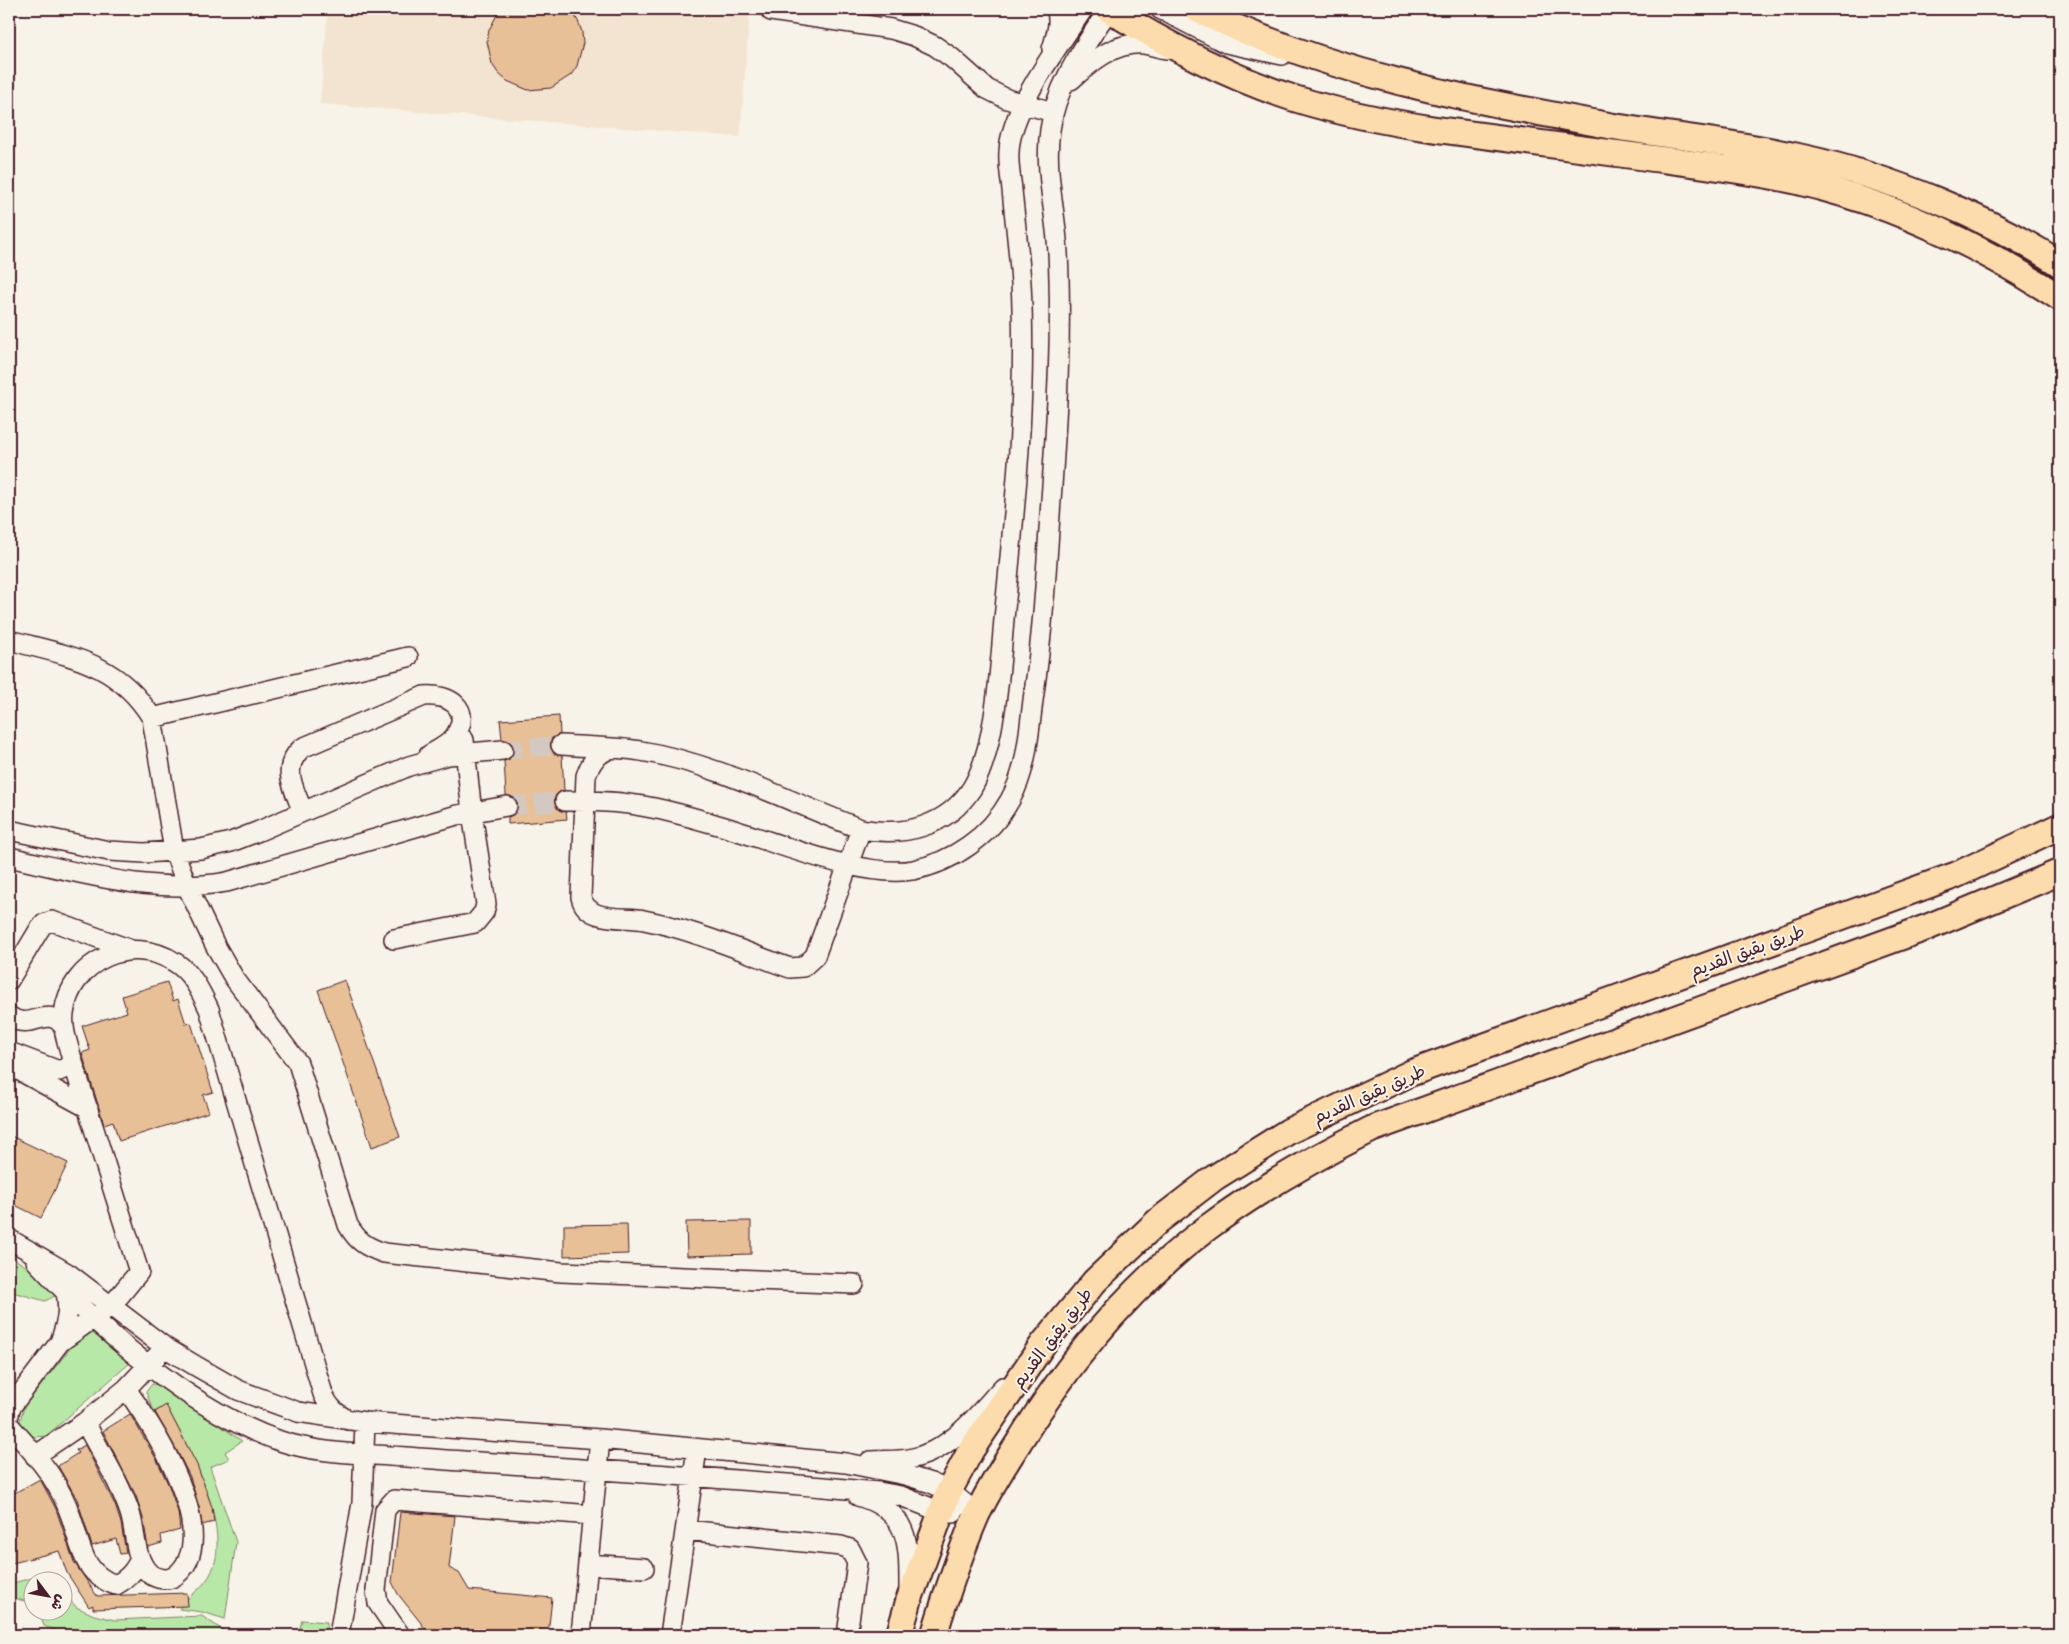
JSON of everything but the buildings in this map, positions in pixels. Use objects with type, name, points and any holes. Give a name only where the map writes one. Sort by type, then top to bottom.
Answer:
[{"type":"main road","points":[[1109,9],[1155,37],[1227,73],[1296,99],[1389,122],[1739,170],[1797,181],[1854,198],[1936,229],[1986,253],[2060,298]]},
{"type":"main road","points":[[1196,9],[1280,46],[1352,70],[1476,99],[1613,126],[1750,147],[1807,158],[1876,179],[1943,204],[1990,225],[2060,264]]},
{"type":"main road","name":"طريق بقيق القديم","points":[[899,1635],[909,1600],[945,1502],[971,1450],[1043,1344],[1095,1281],[1158,1221],[1214,1178],[1289,1131],[1411,1073],[1956,876],[2060,826]]},
{"type":"main road","name":"طريق بقيق القديم","points":[[934,1635],[957,1567],[978,1514],[1037,1412],[1072,1364],[1109,1317],[1148,1278],[1206,1228],[1269,1184],[1317,1156],[1372,1129],[1928,927],[2060,872]]},
{"type":"street","points":[[1047,64],[1058,33],[1059,15],[1056,9]]},
{"type":"street","points":[[561,745],[641,751],[683,761],[726,774],[861,829],[881,832],[909,831],[935,822],[955,808],[970,790],[980,773],[989,745],[1000,668],[1013,532],[1022,341],[1021,282],[1008,153],[1012,127],[1023,104],[1083,9]]},
{"type":"street","points":[[565,801],[638,805],[678,813],[848,864],[887,870],[909,870],[936,864],[956,854],[978,839],[997,820],[1011,799],[1020,778],[1027,744],[1041,643],[1056,418],[1060,312],[1058,251],[1049,166],[1049,131],[1061,89],[1077,58],[1109,9]]},
{"type":"street","points":[[1160,9],[1226,43],[1352,70]]},
{"type":"street","points":[[771,11],[891,29],[914,36],[936,46],[987,89],[1007,99],[1053,112]]},
{"type":"street","points":[[1061,89],[1090,63],[1115,48],[1143,44],[1170,50],[1227,73]]},
{"type":"street","points":[[9,640],[81,660],[105,670],[127,686],[142,702],[152,718],[174,851],[187,886],[215,945],[234,978],[298,1063],[348,1225],[356,1238],[368,1247],[384,1253],[561,1272],[854,1284]]},
{"type":"street","points":[[152,718],[408,657]]},
{"type":"street","points":[[303,812],[289,769],[295,754],[302,748],[424,696],[446,697],[455,703],[460,712],[466,753],[472,813],[486,904],[484,912],[474,923],[394,938]]},
{"type":"street","points":[[9,830],[109,852],[144,853],[201,849],[231,842],[409,766],[444,746],[454,736],[460,723],[460,712]]},
{"type":"street","points":[[612,748],[598,754],[593,760],[586,776],[581,897],[585,908],[590,912],[641,919],[676,927],[790,968],[803,966],[814,956],[861,829]]},
{"type":"street","points":[[409,766],[448,755],[503,750]]},
{"type":"street","points":[[9,858],[101,879],[138,885],[187,886],[226,882],[457,815],[507,806]]},
{"type":"street","points":[[9,980],[39,930],[44,924],[52,921],[132,950]]},
{"type":"street","points":[[9,1415],[10,1408],[60,1342],[112,1305],[139,1272],[72,1059],[64,1027],[64,1015],[69,994],[84,971],[103,957],[116,952],[148,950],[177,963],[190,976],[209,1009],[323,1394],[334,1412],[357,1421]]},
{"type":"street","points":[[9,1016],[20,1022],[28,1023],[45,1016],[50,1016],[56,1018],[64,1027]]},
{"type":"street","points":[[9,1052],[59,1071],[68,1067],[72,1059]]},
{"type":"street","points":[[9,1065],[88,1108]]},
{"type":"street","points":[[16,1244],[117,1340],[188,1394],[224,1417],[280,1441],[327,1451],[828,1487],[945,1502],[978,1514]]},
{"type":"street","points":[[16,1244],[70,1274],[166,1348],[238,1390],[298,1412],[357,1421],[600,1439],[846,1463],[905,1475],[945,1502]]},
{"type":"street","points":[[60,1342],[66,1325],[69,1307],[66,1293]]},
{"type":"street","points":[[846,1463],[909,1459],[944,1445],[962,1432],[1043,1344]]},
{"type":"street","points":[[35,1456],[84,1422],[126,1389],[166,1348]]},
{"type":"street","points":[[84,1422],[116,1477],[130,1514],[140,1559],[150,1573],[160,1579],[172,1578],[182,1570],[190,1556],[193,1538],[189,1515],[180,1485],[167,1455],[142,1411],[126,1389]]},
{"type":"street","points":[[339,1635],[362,1503],[365,1454],[357,1421]]},
{"type":"street","points":[[9,1425],[51,1475],[70,1513],[88,1565],[103,1581],[116,1584],[127,1578],[140,1559]]},
{"type":"street","points":[[581,1635],[600,1439]]},
{"type":"street","points":[[670,1635],[697,1449]]},
{"type":"street","points":[[828,1487],[879,1504],[901,1526],[907,1538],[909,1550],[909,1600]]},
{"type":"street","points":[[400,1635],[378,1603],[376,1590],[385,1510],[394,1500],[593,1515]]},
{"type":"street","points":[[686,1530],[841,1546],[850,1549],[857,1563],[847,1635]]},
{"type":"street","points":[[588,1564],[644,1568]]},
{"type":"shaded area","points":[[328,9],[750,9],[740,137],[320,104]]},
{"type":"green space","points":[[9,1255],[43,1278],[57,1295],[45,1301],[9,1291]]},
{"type":"green space","points":[[86,1328],[130,1363],[46,1436],[34,1437],[24,1432],[20,1421],[24,1407]]},
{"type":"green space","points":[[152,1384],[161,1385],[242,1441],[225,1452],[229,1459],[210,1467],[236,1542],[225,1619],[202,1612],[179,1609],[210,1575],[216,1556],[217,1535],[206,1489],[186,1443],[166,1406],[154,1412],[146,1392]]},
{"type":"green space","points":[[22,1581],[22,1600],[9,1597],[9,1584]]},
{"type":"green space","points":[[72,1602],[76,1607],[94,1615],[115,1620],[202,1616],[224,1631],[223,1635],[69,1635],[44,1626],[43,1622],[72,1622]]},
{"type":"green space","points":[[302,1620],[327,1622],[325,1635],[298,1635]]},
{"type":"tunnel","points":[[503,750],[561,745]]},
{"type":"tunnel","points":[[507,806],[565,801]]}]
